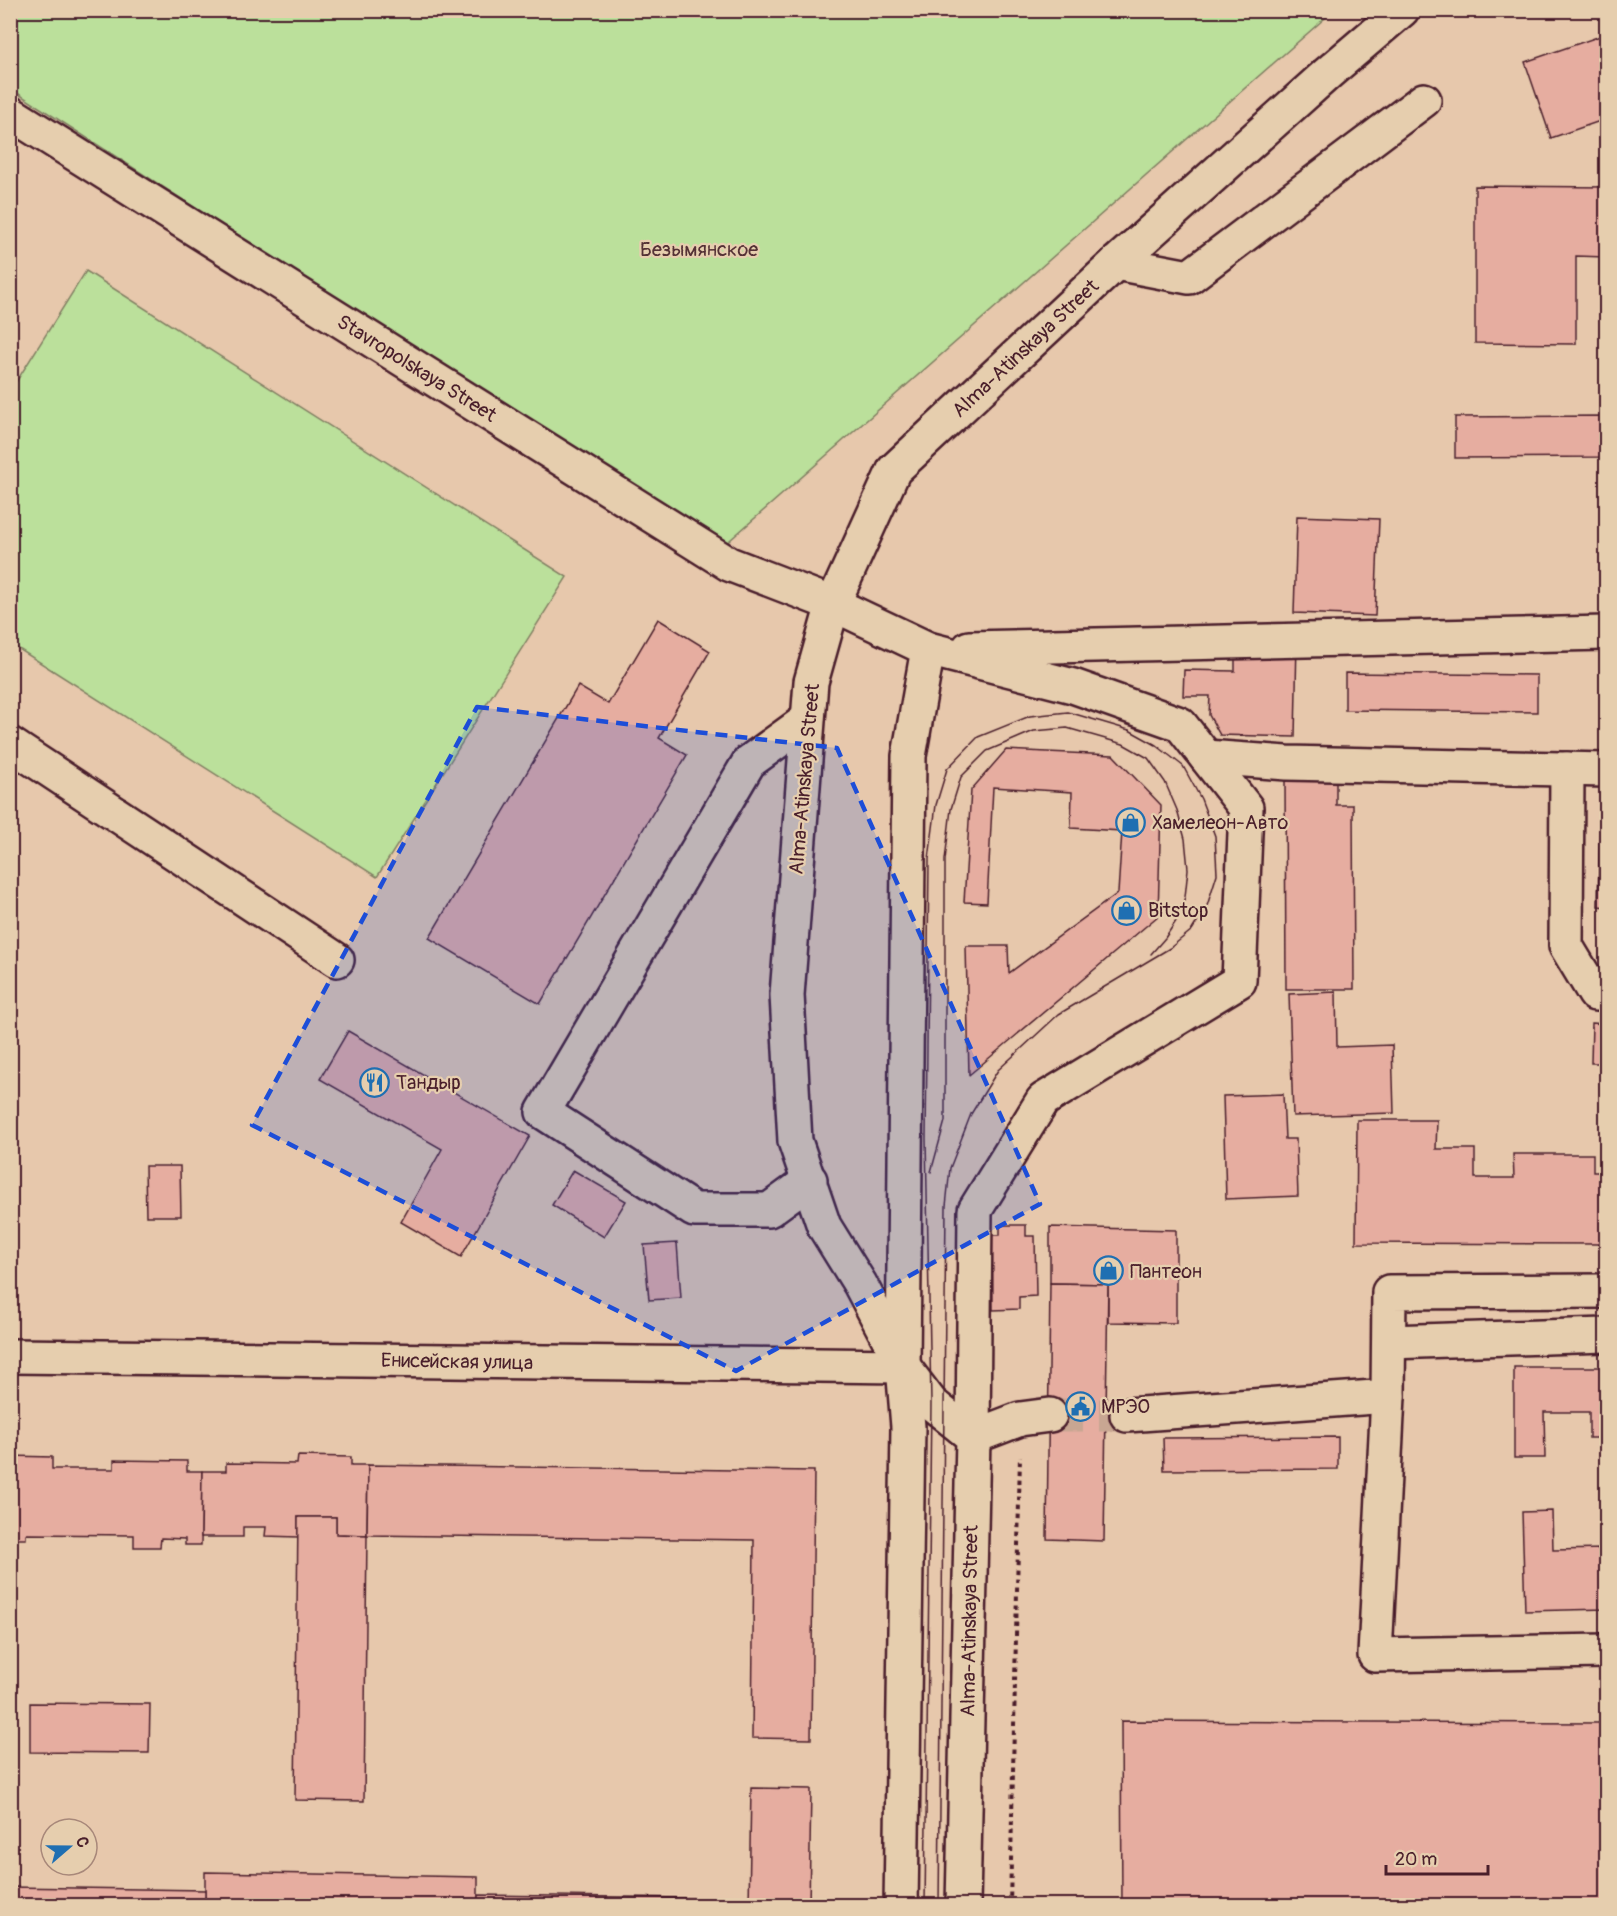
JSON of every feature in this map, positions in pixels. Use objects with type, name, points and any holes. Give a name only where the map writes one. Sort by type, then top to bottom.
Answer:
[{"type":"street","name":"Alma-Atinskaya Street","points":[[963,1905],[973,1437],[931,1403],[903,1366],[860,1284],[824,1226],[795,1141],[787,995],[811,682],[833,604],[894,470],[1116,263],[1328,73],[1402,10]]},
{"type":"street","points":[[1116,263],[1189,277],[1424,100]]},
{"type":"street","name":"Stavropolskaya Street","points":[[10,113],[729,564],[833,604],[928,649],[1073,686],[1180,724],[1246,808],[1239,981],[1043,1100],[975,1210],[973,1437]]},
{"type":"street","points":[[903,1366],[909,756],[928,649],[1606,633]]},
{"type":"street","points":[[807,720],[749,762],[543,1113],[694,1210],[769,1210],[810,1180]]},
{"type":"street","points":[[10,744],[337,960]]},
{"type":"street","points":[[1206,758],[1287,763],[1606,770]]},
{"type":"street","points":[[1567,769],[1566,946],[1594,994],[1606,994]]},
{"type":"street","points":[[1606,1291],[1389,1292],[1388,1396],[1375,1655],[1606,1651]]},
{"type":"street","points":[[1389,1342],[1606,1335]]},
{"type":"street","name":"Енисейская улица","points":[[10,1356],[903,1366]]},
{"type":"street","name":"Alma-Atinskaya Street","points":[[901,1905],[908,1427],[903,1366]]},
{"type":"street","points":[[1127,1415],[1388,1396]]},
{"type":"street","points":[[973,1437],[1035,1417]]},
{"type":"path","points":[[1011,1905],[1035,1417]]},
{"type":"highlighted area","points":[[477,707],[837,748],[1040,1204],[736,1371],[252,1125]]},
{"type":"green space","name":"Безымянское","points":[[10,11],[1333,11],[722,547],[11,89]]},
{"type":"green space","points":[[86,271],[567,577],[377,877],[11,644],[11,390]]},
{"type":"building","points":[[1606,34],[1606,119],[1551,138],[1525,62]]},
{"type":"building","points":[[1475,186],[1606,187],[1606,257],[1576,256],[1576,344],[1475,343]]},
{"type":"building","points":[[1606,416],[1606,457],[1455,458],[1455,417]]},
{"type":"building","points":[[1297,516],[1379,519],[1375,616],[1294,613]]},
{"type":"building","points":[[658,619],[710,651],[659,738],[687,755],[540,1004],[429,938],[578,686],[608,704]]},
{"type":"building","points":[[1235,640],[1297,641],[1295,737],[1220,735],[1209,715],[1210,696],[1183,696],[1184,670],[1235,671]]},
{"type":"building","points":[[1345,673],[1537,675],[1537,712],[1345,710]]},
{"type":"building","name":"Bitstop","points":[[1006,750],[1113,755],[1161,805],[1158,916],[969,1075],[966,946],[1008,946],[1009,973],[1118,893],[1122,831],[1071,828],[1072,792],[993,787],[987,903],[964,902],[971,790]]},
{"type":"building","points":[[1336,777],[1336,805],[1353,805],[1354,989],[1286,989],[1285,778]]},
{"type":"building","points":[[1600,821],[1606,821],[1606,907],[1598,906]]},
{"type":"building","points":[[1336,992],[1337,1047],[1392,1045],[1394,1113],[1293,1116],[1289,994]]},
{"type":"building","points":[[1592,1023],[1606,1024],[1606,1063],[1591,1063]]},
{"type":"building","points":[[348,1031],[530,1136],[461,1257],[401,1222],[442,1149],[320,1079]]},
{"type":"building","points":[[1283,1094],[1285,1139],[1296,1139],[1298,1196],[1226,1199],[1223,1096]]},
{"type":"building","points":[[1357,1120],[1437,1120],[1436,1149],[1475,1149],[1475,1178],[1514,1178],[1513,1154],[1593,1154],[1593,1172],[1606,1172],[1606,1244],[1356,1243]]},
{"type":"building","points":[[145,1166],[180,1166],[181,1216],[146,1216]]},
{"type":"building","points":[[573,1170],[626,1201],[604,1237],[552,1205]]},
{"type":"building","points":[[1000,1225],[1026,1225],[1026,1236],[1035,1236],[1036,1296],[1019,1297],[1019,1309],[993,1310],[992,1235],[1000,1235]]},
{"type":"building","points":[[1050,1227],[1176,1230],[1176,1323],[1108,1322],[1108,1284],[1050,1283]]},
{"type":"building","points":[[677,1243],[681,1298],[649,1300],[644,1245]]},
{"type":"building","points":[[1050,1283],[1108,1284],[1104,1541],[1047,1539]]},
{"type":"building","points":[[1514,1367],[1601,1367],[1601,1438],[1589,1438],[1589,1412],[1544,1412],[1545,1458],[1514,1458]]},
{"type":"building","points":[[1604,1369],[1606,1369],[1606,1439],[1602,1439]]},
{"type":"building","points":[[1338,1437],[1338,1469],[1164,1470],[1163,1438]]},
{"type":"building","points":[[10,1456],[52,1457],[52,1469],[114,1469],[114,1460],[187,1461],[187,1471],[202,1471],[201,1545],[185,1545],[185,1539],[161,1538],[160,1547],[134,1547],[134,1535],[26,1534],[26,1539],[10,1539]]},
{"type":"building","points":[[298,1456],[351,1457],[351,1465],[368,1465],[367,1535],[336,1534],[336,1517],[298,1517],[298,1537],[265,1536],[266,1527],[243,1527],[243,1537],[201,1537],[202,1471],[226,1471],[226,1463],[297,1464]]},
{"type":"building","points":[[368,1465],[814,1471],[811,1739],[752,1738],[754,1540],[367,1535]]},
{"type":"building","points":[[1552,1511],[1553,1550],[1606,1549],[1606,1609],[1525,1611],[1522,1512]]},
{"type":"building","points":[[298,1517],[336,1517],[336,1534],[367,1535],[364,1801],[295,1800]]},
{"type":"building","points":[[30,1703],[150,1704],[149,1753],[30,1752]]},
{"type":"building","points":[[1121,1721],[1606,1723],[1606,1906],[1122,1906]]},
{"type":"building","points":[[751,1788],[811,1789],[809,1906],[749,1906]]},
{"type":"building","points":[[205,1872],[478,1877],[478,1906],[205,1906]]},
{"type":"building","points":[[10,1887],[205,1890],[205,1906],[10,1906]]},
{"type":"building","points":[[478,1895],[749,1899],[749,1906],[478,1906]]},
{"type":"tunnel","points":[[1050,1415],[1127,1415]]},
{"type":"tram line","points":[[925,1906],[931,1403],[926,1139],[929,859],[936,805],[947,769],[978,737],[1030,716],[1068,712],[1129,730],[1156,745],[1183,766],[1201,799],[1215,836],[1217,874],[1207,906],[1192,930],[1170,948],[1059,1014],[998,1070],[971,1114],[950,1168],[946,1206],[939,1906]]},
{"type":"tram line","points":[[931,1172],[945,1121],[945,860],[951,809],[961,777],[987,751],[1034,731],[1067,728],[1123,744],[1148,758],[1165,782],[1177,810],[1185,839],[1188,869],[1185,897],[1176,921],[1151,954]]},
{"type":"place","name":"Хамелеон-Авто","points":[[1131,822]]},
{"type":"place","name":"Bitstop","points":[[1127,910]]},
{"type":"place","name":"Тандыр","points":[[375,1082]]},
{"type":"place","name":"Пантеон","points":[[1109,1271]]},
{"type":"place","name":"МРЭО","points":[[1080,1406]]}]
